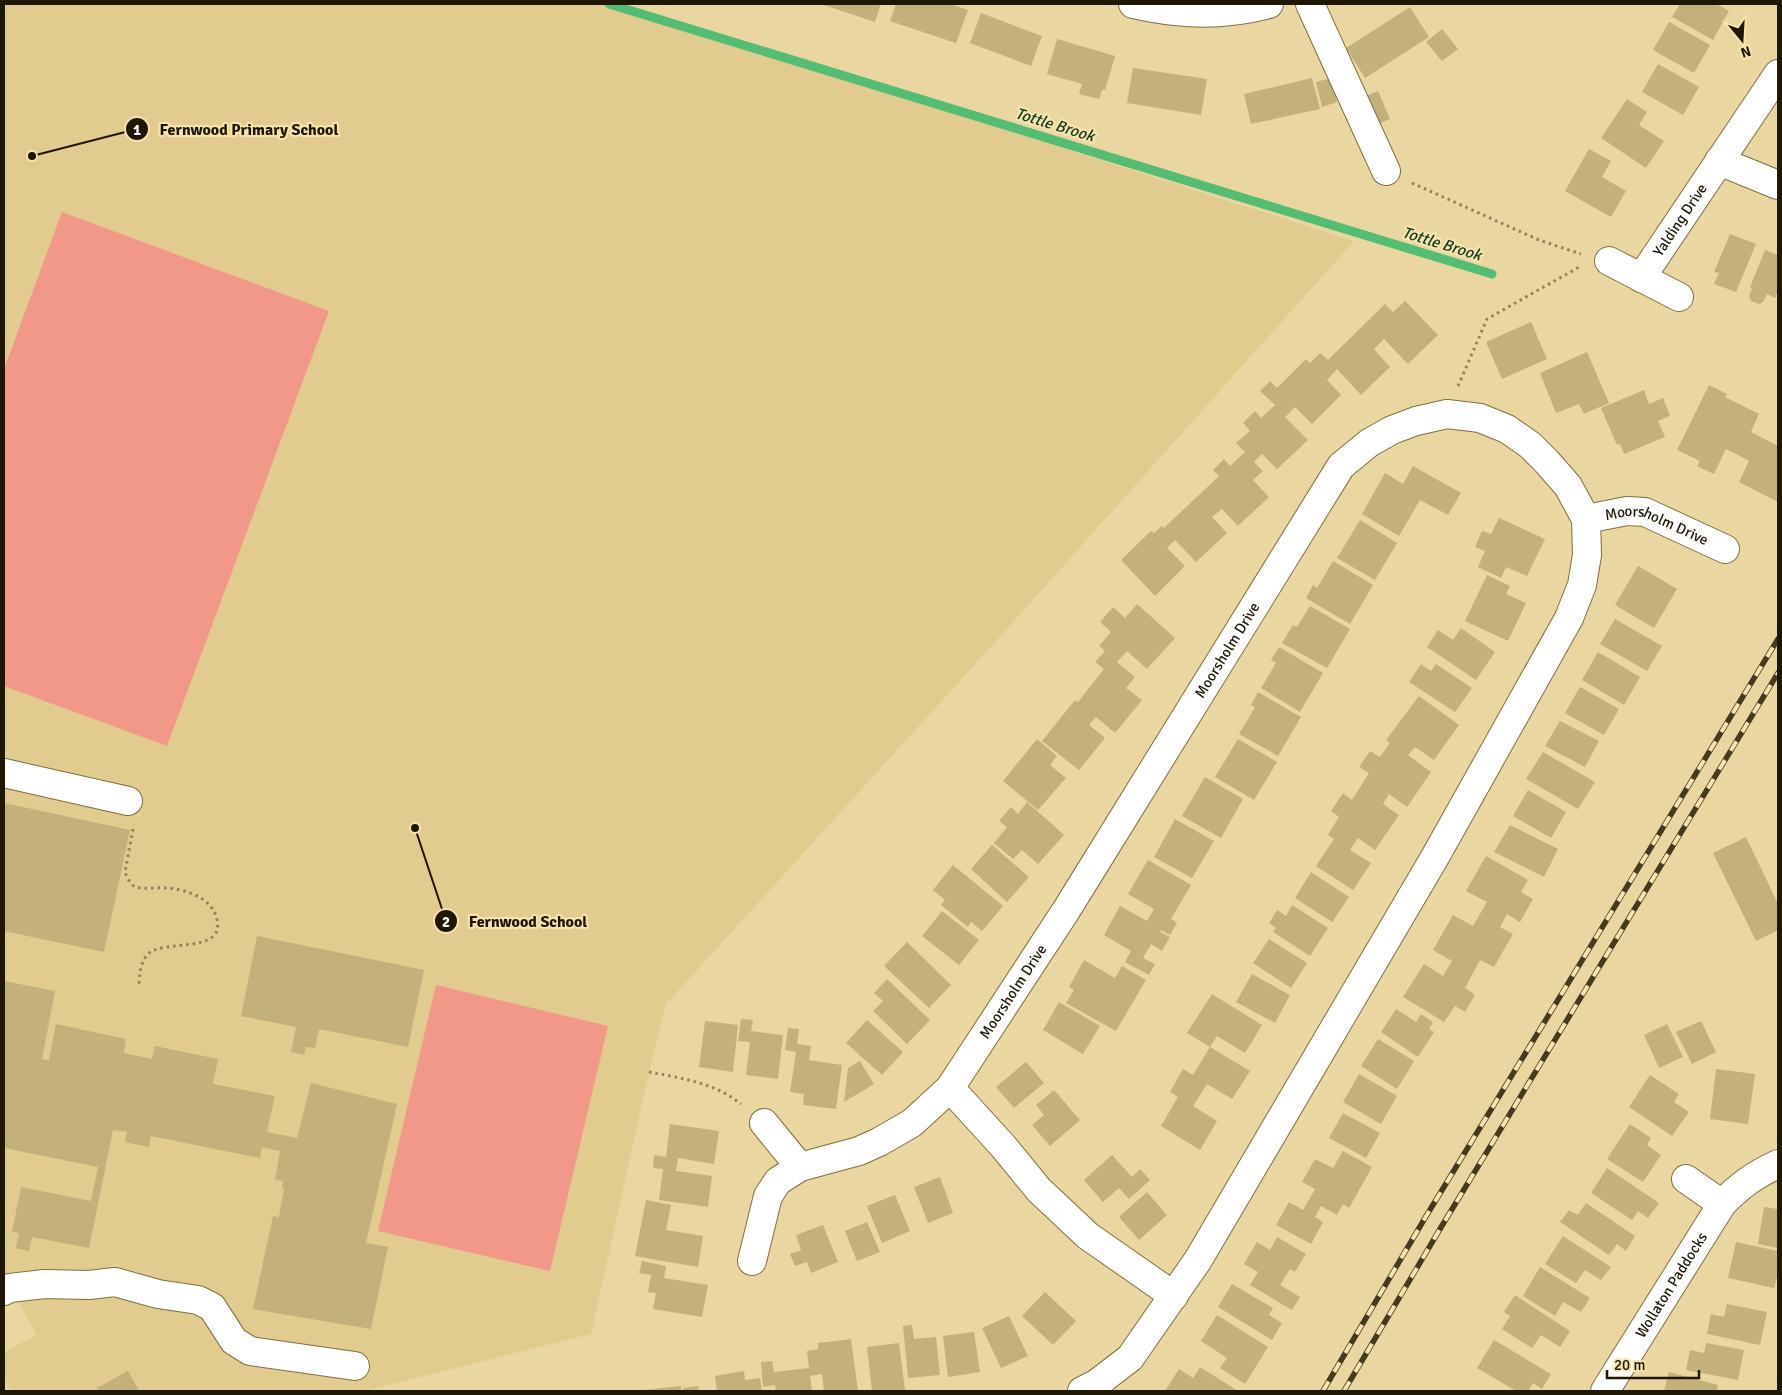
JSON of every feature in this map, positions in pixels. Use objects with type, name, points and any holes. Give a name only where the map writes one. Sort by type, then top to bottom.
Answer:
[{"type":"street","points":[[1133,4],[1155,9],[1217,13],[1269,4]]},
{"type":"street","points":[[1310,4],[1386,171]]},
{"type":"street","name":"Yalding Drive","points":[[1641,278],[1778,74]]},
{"type":"street","points":[[1719,161],[1778,185]]},
{"type":"street","points":[[1602,260],[1679,297]]},
{"type":"street","name":"Moorsholm Drive","points":[[752,1261],[768,1196],[778,1181],[800,1167],[859,1151],[880,1142],[912,1122],[950,1088],[1004,1009],[1067,910],[1341,466],[1369,443],[1392,430],[1416,421],[1447,414],[1480,418],[1507,429],[1530,445],[1568,486],[1586,518],[1587,555],[1582,586],[1569,618],[1435,857],[1198,1260],[1130,1358],[1096,1384],[1082,1391]]},
{"type":"street","name":"Moorsholm Drive","points":[[1586,518],[1628,511],[1645,512],[1725,549]]},
{"type":"street","points":[[4,773],[128,801]]},
{"type":"street","points":[[950,1088],[1003,1146],[1039,1190],[1088,1236],[1174,1296]]},
{"type":"street","points":[[764,1123],[800,1167]]},
{"type":"street","name":"Wollaton Paddocks","points":[[1605,1391],[1722,1204],[1734,1191],[1754,1175],[1778,1164]]},
{"type":"street","points":[[1686,1180],[1722,1204]]},
{"type":"street","points":[[7,1290],[44,1284],[115,1282],[158,1294],[198,1300],[212,1307],[234,1341],[250,1351],[354,1366]]},
{"type":"path","points":[[1386,171],[1539,240],[1602,260]]},
{"type":"path","points":[[1447,414],[1487,319],[1602,260]]},
{"type":"path","points":[[128,801],[134,806],[136,816],[125,865],[127,878],[134,886],[184,890],[203,899],[214,909],[218,922],[215,934],[202,943],[166,946],[148,954],[140,968],[139,984]]},
{"type":"path","points":[[649,1072],[694,1080],[731,1095]]},
{"type":"shaded area","points":[[4,4],[610,4],[1354,241],[987,651],[666,1004],[649,1072],[591,1334],[364,1391],[11,1391],[4,1380],[4,1352],[37,1335],[4,1275]]},
{"type":"shaded area","points":[[62,212],[329,311],[167,746],[4,686],[4,369]]},
{"type":"shaded area","points":[[436,985],[608,1026],[550,1271],[378,1231]]},
{"type":"building","points":[[821,4],[881,4],[875,22]]},
{"type":"building","points":[[896,4],[950,4],[968,10],[956,43],[890,21]]},
{"type":"building","points":[[1680,4],[1716,4],[1729,11],[1713,40],[1672,17]]},
{"type":"building","points":[[1410,7],[1429,37],[1365,78],[1346,48]]},
{"type":"building","points":[[981,13],[1042,36],[1031,66],[970,43]]},
{"type":"building","points":[[1669,22],[1710,45],[1694,73],[1653,50]]},
{"type":"building","points":[[1442,29],[1458,49],[1442,61],[1426,42]]},
{"type":"building","points":[[1057,39],[1115,56],[1105,90],[1102,90],[1099,99],[1079,94],[1082,84],[1047,74]]},
{"type":"building","points":[[1658,64],[1699,87],[1683,115],[1642,92]]},
{"type":"building","points":[[1133,68],[1207,79],[1201,115],[1127,103]]},
{"type":"building","points":[[1312,78],[1320,109],[1251,124],[1244,94]]},
{"type":"building","points":[[1331,78],[1337,102],[1322,107],[1316,82]]},
{"type":"building","points":[[1378,91],[1390,119],[1378,124],[1366,96]]},
{"type":"building","points":[[1627,99],[1647,112],[1639,125],[1664,141],[1646,168],[1601,138]]},
{"type":"building","points":[[1589,149],[1611,161],[1602,177],[1626,191],[1611,217],[1565,191]]},
{"type":"building","points":[[1730,234],[1756,244],[1736,292],[1714,284],[1719,273],[1714,272]]},
{"type":"building","points":[[1765,250],[1778,255],[1778,291],[1775,298],[1767,294],[1763,302],[1759,304],[1751,301],[1749,296],[1752,288],[1750,287]]},
{"type":"building","points":[[1405,301],[1438,335],[1408,364],[1384,339],[1374,349],[1390,367],[1361,395],[1337,369],[1327,380],[1341,395],[1312,424],[1295,407],[1285,417],[1308,440],[1277,469],[1262,454],[1254,462],[1263,471],[1253,480],[1269,497],[1238,526],[1222,509],[1212,517],[1227,533],[1196,562],[1175,540],[1167,548],[1185,566],[1155,596],[1121,560],[1151,531],[1154,533],[1162,526],[1164,528],[1219,476],[1213,470],[1224,459],[1230,466],[1245,452],[1236,443],[1250,431],[1243,423],[1255,411],[1261,418],[1275,405],[1260,391],[1270,381],[1277,388],[1306,359],[1310,363],[1320,353],[1328,360],[1385,304],[1393,312]]},
{"type":"building","points":[[1531,322],[1547,359],[1502,379],[1486,342]]},
{"type":"building","points":[[1587,352],[1609,403],[1584,414],[1579,404],[1556,413],[1540,373]]},
{"type":"building","points":[[1709,385],[1727,394],[1725,397],[1759,414],[1751,432],[1778,446],[1778,502],[1739,482],[1749,461],[1738,455],[1726,449],[1714,474],[1697,466],[1700,461],[1677,450]]},
{"type":"building","points":[[1644,390],[1649,404],[1663,398],[1670,416],[1658,421],[1665,437],[1624,454],[1620,444],[1617,445],[1601,408]]},
{"type":"building","points":[[1413,466],[1461,493],[1448,515],[1420,500],[1399,536],[1362,514],[1385,473],[1403,484]]},
{"type":"building","points":[[1499,518],[1545,539],[1527,576],[1506,567],[1501,578],[1478,567],[1485,551],[1475,547],[1482,531],[1491,534]]},
{"type":"building","points":[[1360,520],[1397,543],[1375,580],[1337,558]]},
{"type":"building","points":[[1333,561],[1373,585],[1350,624],[1306,598],[1313,585],[1317,588]]},
{"type":"building","points":[[1638,566],[1677,589],[1654,628],[1615,605]]},
{"type":"building","points":[[1487,575],[1510,586],[1506,594],[1526,603],[1508,641],[1465,621]]},
{"type":"building","points":[[1137,604],[1175,638],[1147,669],[1127,651],[1117,662],[1135,677],[1126,688],[1142,700],[1115,733],[1096,717],[1089,725],[1105,738],[1079,770],[1042,741],[1075,700],[1078,702],[1104,669],[1095,662],[1105,651],[1099,646],[1111,632],[1100,622],[1113,607],[1125,618]]},
{"type":"building","points":[[1310,606],[1350,629],[1327,668],[1282,643],[1293,625],[1297,627]]},
{"type":"building","points":[[1615,619],[1662,646],[1647,671],[1600,644]]},
{"type":"building","points":[[1461,628],[1495,652],[1476,680],[1427,647],[1438,630],[1453,640]]},
{"type":"building","points":[[1279,647],[1323,673],[1300,712],[1261,688],[1276,663],[1271,660]]},
{"type":"building","points":[[1598,652],[1640,677],[1624,705],[1582,680]]},
{"type":"building","points":[[1421,664],[1431,671],[1436,664],[1472,688],[1455,712],[1409,682]]},
{"type":"building","points":[[1580,687],[1619,709],[1604,735],[1565,713]]},
{"type":"building","points":[[1258,692],[1301,717],[1278,756],[1239,734],[1255,707],[1251,705]]},
{"type":"building","points":[[1419,696],[1459,725],[1434,760],[1415,747],[1408,755],[1431,772],[1407,807],[1389,794],[1383,804],[1399,815],[1375,850],[1358,838],[1350,850],[1371,863],[1353,890],[1316,866],[1334,839],[1328,835],[1339,817],[1331,811],[1343,793],[1352,800],[1369,773],[1359,767],[1370,751],[1380,757],[1390,743],[1386,740]]},
{"type":"building","points":[[1560,721],[1599,741],[1585,767],[1545,746]]},
{"type":"building","points":[[1037,739],[1057,756],[1050,765],[1066,778],[1038,810],[1003,781]]},
{"type":"building","points":[[1238,739],[1277,762],[1254,800],[1215,777]]},
{"type":"building","points":[[1543,752],[1595,782],[1578,809],[1526,779]]},
{"type":"building","points":[[1205,777],[1243,799],[1221,838],[1182,816]]},
{"type":"building","points":[[1528,790],[1566,812],[1551,838],[1513,816]]},
{"type":"building","points":[[1027,802],[1064,835],[1038,864],[1022,850],[1013,859],[994,843],[1007,827],[999,821],[1011,807],[1018,814]]},
{"type":"building","points":[[4,803],[130,830],[104,952],[4,931]]},
{"type":"building","points":[[1175,819],[1214,841],[1192,878],[1154,857]]},
{"type":"building","points":[[1510,825],[1558,849],[1544,877],[1494,852]]},
{"type":"building","points":[[1746,837],[1778,904],[1778,930],[1756,941],[1713,853]]},
{"type":"building","points":[[992,845],[1029,877],[1007,902],[971,869]]},
{"type":"building","points":[[1486,856],[1528,880],[1521,892],[1533,899],[1520,922],[1507,914],[1500,927],[1513,934],[1494,967],[1480,960],[1465,988],[1475,995],[1465,1012],[1455,1006],[1444,1022],[1403,997],[1424,964],[1443,976],[1452,961],[1433,950],[1453,915],[1473,926],[1487,902],[1466,891]]},
{"type":"building","points":[[1148,860],[1191,885],[1171,919],[1177,923],[1170,935],[1161,930],[1160,932],[1170,937],[1162,951],[1151,944],[1143,958],[1155,964],[1149,975],[1125,962],[1131,951],[1104,935],[1120,906],[1147,921],[1154,909],[1128,894]]},
{"type":"building","points":[[953,865],[1003,906],[982,931],[971,922],[968,927],[941,905],[945,900],[933,890]]},
{"type":"building","points":[[1311,872],[1349,897],[1332,922],[1295,898]]},
{"type":"building","points":[[1292,905],[1328,928],[1310,956],[1273,932],[1276,928],[1269,923],[1277,910],[1286,916]]},
{"type":"building","points":[[942,911],[979,940],[959,965],[922,936]]},
{"type":"building","points":[[257,936],[424,970],[408,1047],[319,1029],[315,1048],[306,1047],[304,1055],[291,1052],[296,1027],[241,1016]]},
{"type":"building","points":[[1269,939],[1307,963],[1291,988],[1253,963]]},
{"type":"building","points":[[907,942],[951,985],[929,1008],[884,966]]},
{"type":"building","points":[[1084,960],[1115,978],[1122,966],[1146,980],[1116,1031],[1066,1003],[1074,990],[1069,987]]},
{"type":"building","points":[[1252,974],[1290,995],[1275,1023],[1236,1002]]},
{"type":"building","points":[[887,979],[930,1020],[907,1044],[873,1011],[883,1001],[874,993]]},
{"type":"building","points":[[4,981],[55,991],[42,1059],[49,1060],[56,1024],[126,1039],[124,1053],[152,1059],[155,1046],[218,1059],[213,1084],[275,1096],[267,1132],[297,1138],[311,1083],[397,1104],[366,1243],[388,1247],[371,1329],[253,1309],[273,1216],[279,1217],[284,1189],[282,1189],[283,1181],[275,1180],[280,1151],[262,1147],[260,1158],[151,1136],[149,1147],[125,1142],[127,1132],[113,1130],[89,1248],[32,1237],[29,1251],[16,1248],[19,1233],[12,1232],[21,1187],[91,1201],[98,1167],[4,1148]]},
{"type":"building","points":[[1212,994],[1262,1025],[1245,1053],[1217,1036],[1210,1047],[1187,1033]]},
{"type":"building","points":[[1059,1002],[1100,1026],[1083,1054],[1043,1030]]},
{"type":"building","points":[[1396,1009],[1416,1022],[1421,1014],[1433,1022],[1429,1029],[1434,1032],[1418,1057],[1381,1032]]},
{"type":"building","points":[[741,1019],[753,1020],[751,1031],[783,1035],[778,1079],[746,1075],[750,1042],[738,1041]]},
{"type":"building","points":[[867,1020],[903,1052],[882,1075],[846,1043]]},
{"type":"building","points":[[705,1021],[738,1025],[733,1072],[699,1067]]},
{"type":"building","points":[[1701,1021],[1716,1052],[1692,1064],[1676,1032]]},
{"type":"building","points":[[1667,1024],[1683,1057],[1659,1068],[1644,1035]]},
{"type":"building","points":[[788,1028],[799,1029],[797,1044],[811,1046],[809,1060],[842,1065],[836,1109],[803,1105],[804,1094],[790,1092],[796,1052],[785,1050]]},
{"type":"building","points":[[1378,1039],[1414,1061],[1397,1089],[1361,1066]]},
{"type":"building","points":[[1210,1047],[1250,1071],[1232,1099],[1207,1084],[1193,1106],[1217,1121],[1200,1150],[1161,1126],[1178,1097],[1170,1092],[1183,1069],[1193,1075]]},
{"type":"building","points":[[860,1061],[874,1084],[844,1102],[848,1068]]},
{"type":"building","points":[[1026,1062],[1044,1083],[1014,1108],[996,1087]]},
{"type":"building","points":[[1716,1069],[1755,1074],[1748,1124],[1710,1119]]},
{"type":"building","points":[[1359,1074],[1397,1096],[1381,1124],[1343,1102]]},
{"type":"building","points":[[1650,1075],[1679,1094],[1674,1102],[1689,1112],[1672,1136],[1629,1107]]},
{"type":"building","points":[[1054,1090],[1080,1120],[1050,1146],[1032,1125],[1044,1115],[1036,1105]]},
{"type":"building","points":[[1343,1113],[1380,1133],[1366,1158],[1329,1138]]},
{"type":"building","points":[[670,1124],[719,1131],[714,1164],[678,1158],[676,1171],[712,1176],[708,1207],[659,1200],[663,1169],[653,1168],[654,1155],[666,1157]]},
{"type":"building","points":[[1630,1124],[1651,1138],[1647,1145],[1661,1155],[1643,1182],[1607,1159]]},
{"type":"building","points":[[1343,1151],[1372,1167],[1349,1208],[1343,1204],[1337,1215],[1321,1206],[1315,1217],[1323,1222],[1311,1244],[1276,1225],[1289,1202],[1303,1210],[1315,1189],[1302,1182],[1315,1159],[1333,1168]]},
{"type":"building","points":[[1112,1155],[1132,1177],[1140,1169],[1150,1180],[1129,1199],[1119,1188],[1103,1202],[1084,1180]]},
{"type":"building","points":[[1607,1168],[1659,1203],[1648,1218],[1638,1211],[1632,1220],[1591,1193]]},
{"type":"building","points":[[940,1177],[953,1213],[928,1223],[914,1187]]},
{"type":"building","points":[[1147,1192],[1167,1215],[1139,1240],[1119,1217]]},
{"type":"building","points":[[895,1195],[910,1231],[882,1243],[867,1206]]},
{"type":"building","points":[[646,1200],[671,1205],[666,1230],[703,1236],[698,1267],[635,1256]]},
{"type":"building","points":[[1586,1203],[1635,1236],[1626,1251],[1617,1244],[1609,1255],[1560,1222],[1569,1210],[1578,1215]]},
{"type":"building","points":[[1764,1207],[1778,1209],[1778,1248],[1758,1244]]},
{"type":"building","points":[[867,1222],[880,1252],[857,1261],[845,1231]]},
{"type":"building","points":[[823,1225],[838,1262],[811,1273],[807,1262],[795,1266],[790,1254],[801,1250],[796,1235]]},
{"type":"building","points":[[1563,1236],[1611,1267],[1601,1280],[1585,1270],[1576,1283],[1545,1264]]},
{"type":"building","points":[[1277,1237],[1306,1254],[1295,1272],[1290,1269],[1280,1285],[1300,1297],[1292,1310],[1250,1285],[1258,1272],[1244,1264],[1257,1242],[1270,1250]]},
{"type":"building","points":[[1736,1242],[1778,1251],[1778,1277],[1774,1288],[1728,1278]]},
{"type":"building","points":[[642,1261],[666,1266],[664,1278],[708,1285],[702,1317],[653,1309],[656,1293],[648,1292],[651,1275],[639,1273]]},
{"type":"building","points":[[1540,1267],[1590,1298],[1581,1312],[1563,1302],[1555,1316],[1523,1296]]},
{"type":"building","points":[[1232,1284],[1273,1308],[1269,1315],[1282,1323],[1272,1340],[1218,1307]]},
{"type":"building","points":[[1045,1292],[1076,1321],[1053,1345],[1022,1316]]},
{"type":"building","points":[[1515,1295],[1570,1331],[1560,1347],[1541,1335],[1532,1348],[1502,1329],[1510,1316],[1504,1312]]},
{"type":"building","points":[[1727,1304],[1767,1312],[1760,1345],[1707,1334],[1711,1314],[1724,1317]]},
{"type":"building","points":[[1217,1315],[1268,1347],[1245,1384],[1220,1368],[1227,1358],[1201,1341]]},
{"type":"building","points":[[1009,1316],[1028,1356],[1001,1368],[982,1328]]},
{"type":"building","points":[[912,1325],[914,1339],[936,1337],[940,1375],[908,1378],[903,1326]]},
{"type":"building","points":[[974,1332],[980,1372],[948,1377],[943,1336]]},
{"type":"building","points":[[851,1339],[858,1391],[824,1391],[822,1374],[810,1376],[812,1391],[776,1391],[775,1385],[763,1387],[761,1362],[772,1361],[774,1372],[809,1368],[807,1351],[818,1349],[818,1343]]},
{"type":"building","points":[[1494,1340],[1551,1374],[1542,1389],[1533,1383],[1528,1391],[1516,1391],[1477,1368]]},
{"type":"building","points":[[899,1343],[905,1390],[872,1391],[867,1347]]},
{"type":"building","points":[[1706,1343],[1744,1350],[1738,1380],[1686,1370],[1690,1350],[1704,1353]]},
{"type":"building","points":[[1200,1367],[1238,1391],[1165,1391],[1179,1369],[1193,1378]]},
{"type":"building","points":[[128,1371],[139,1391],[99,1391],[97,1388]]},
{"type":"building","points":[[744,1371],[745,1380],[760,1378],[762,1391],[717,1391],[715,1376]]},
{"type":"building","points":[[1669,1372],[1718,1385],[1717,1391],[1664,1391]]},
{"type":"building","points":[[681,1386],[681,1391],[644,1391],[644,1390]]},
{"type":"building","points":[[698,1386],[699,1391],[683,1391],[683,1388]]},
{"type":"waterway","name":"Tottle Brook","points":[[609,4],[1492,274]]},
{"type":"railway","points":[[1323,1391],[1425,1218],[1778,639]]},
{"type":"railway","points":[[1344,1391],[1440,1229],[1778,673]]},
{"type":"place","name":"Fernwood Primary School","points":[[32,156]]},
{"type":"place","name":"Fernwood School","points":[[415,828]]}]
